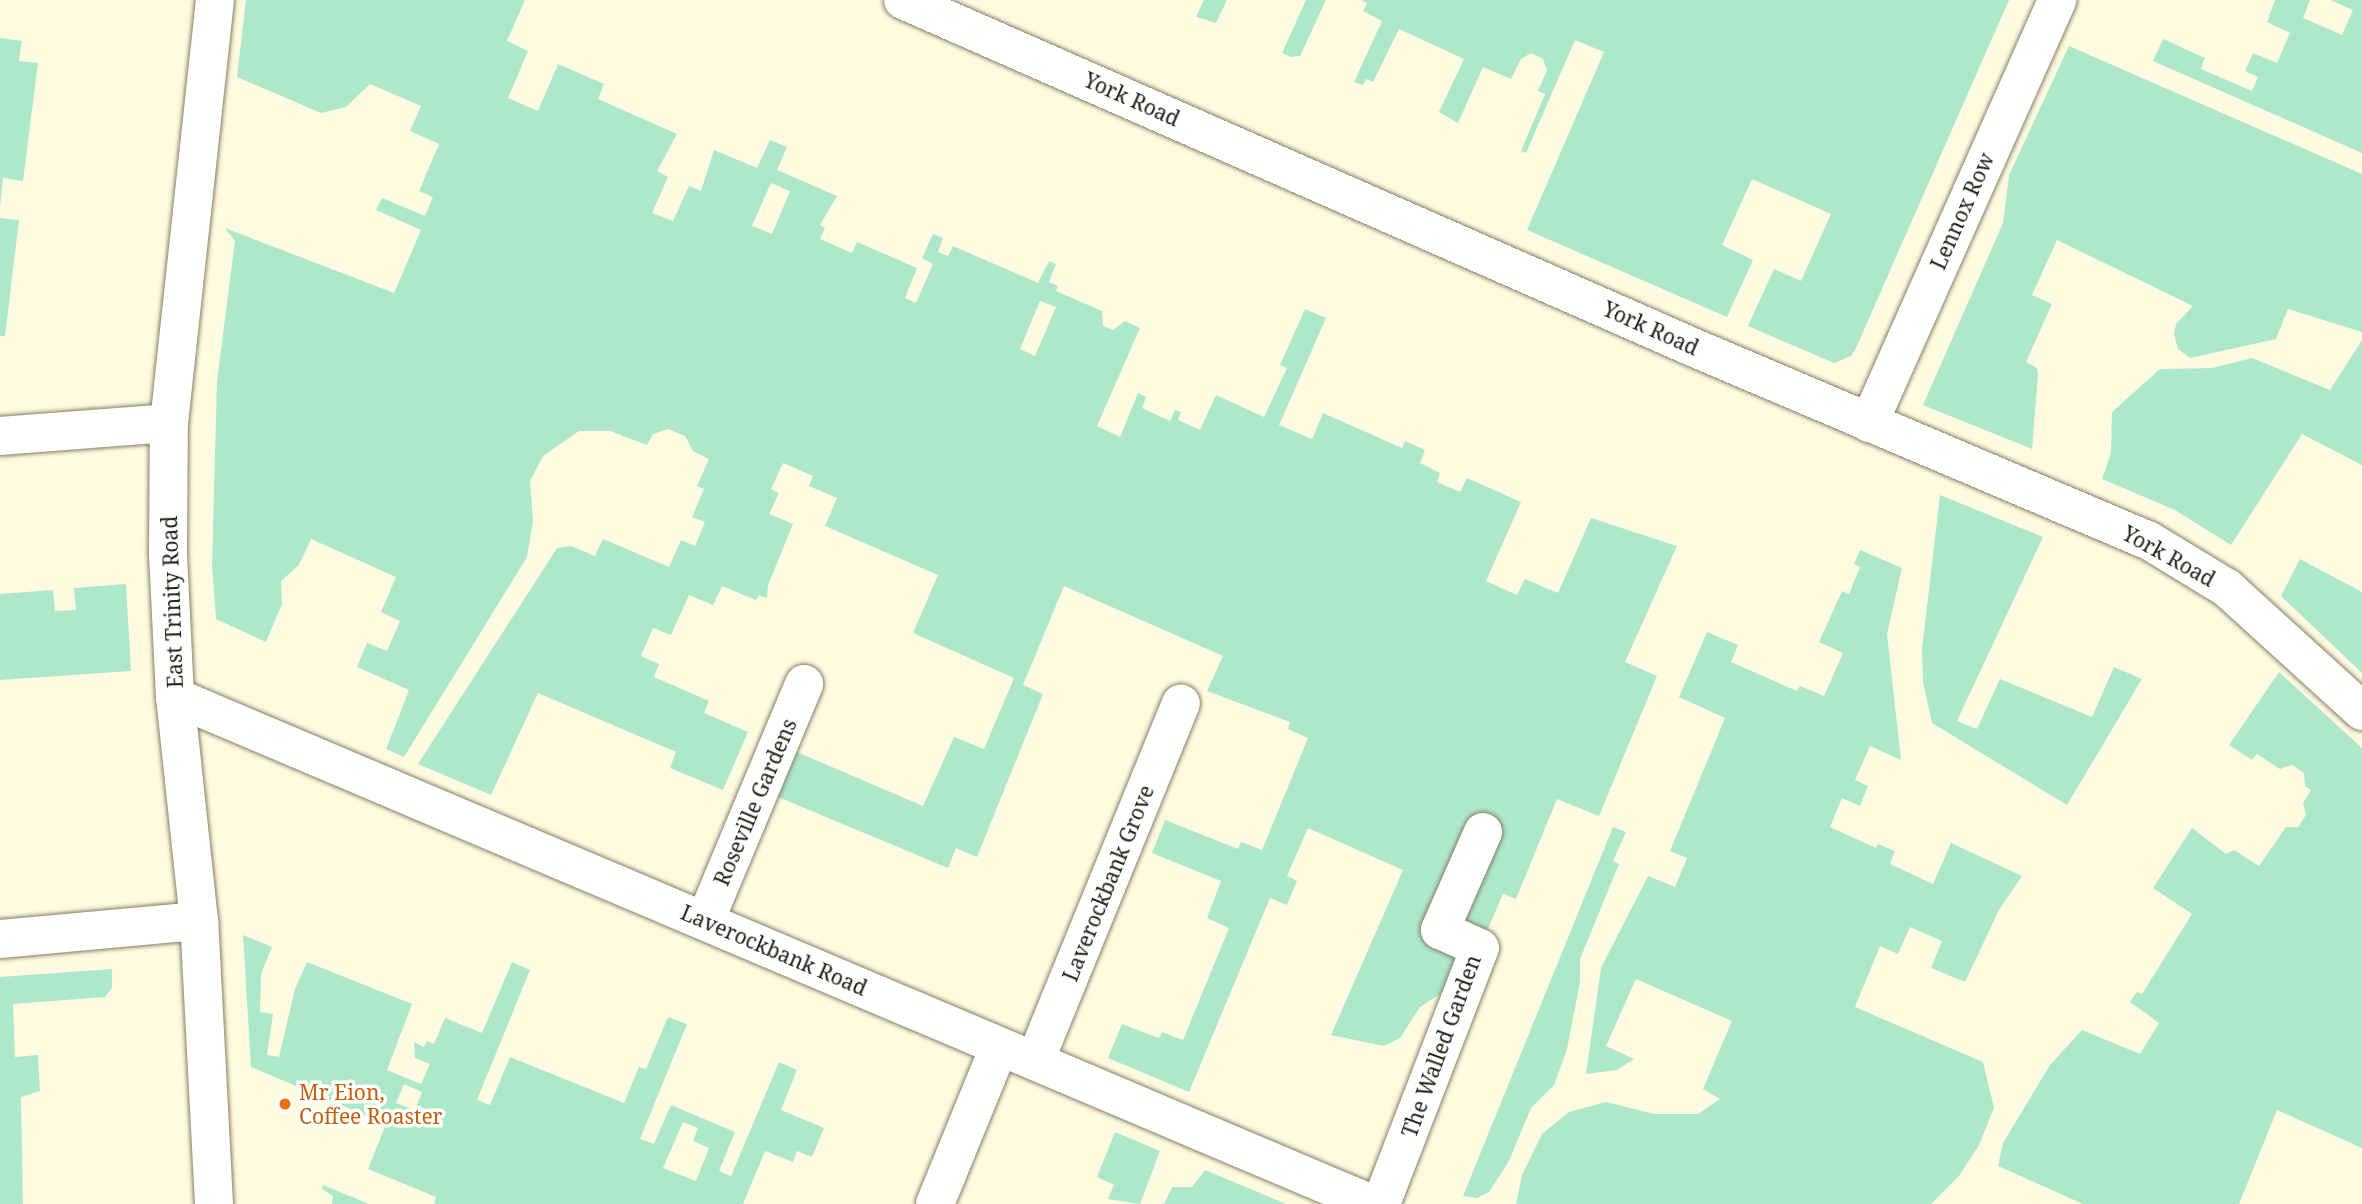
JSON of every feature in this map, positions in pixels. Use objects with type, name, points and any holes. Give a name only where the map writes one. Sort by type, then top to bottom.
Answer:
[{"type":"street","name":"East Trinity Road","points":[[214,1204],[199,921],[175,696],[168,553],[170,423],[215,0]]},
{"type":"street","name":"York Road","points":[[904,0],[1868,423],[2178,555],[2236,596],[2362,711]]},
{"type":"street","name":"Lennox Row","points":[[1868,423],[2053,9]]},
{"type":"street","points":[[0,436],[170,423]]},
{"type":"street","name":"Roseville Gardens","points":[[705,921],[804,684]]},
{"type":"street","name":"Laverockbank Road","points":[[175,696],[1372,1204]]},
{"type":"street","name":"Laverockbank Grove","points":[[1035,1062],[1181,704]]},
{"type":"street","name":"The Walled Garden","points":[[1381,1204],[1480,948],[1440,930],[1483,832]]},
{"type":"street","points":[[0,939],[199,921]]},
{"type":"street","points":[[935,1204],[999,1047]]},
{"type":"green space","points":[[246,0],[525,0],[507,41],[528,51],[508,98],[538,111],[558,64],[604,84],[598,99],[677,134],[657,171],[668,177],[652,213],[673,221],[689,186],[701,191],[714,150],[757,168],[770,140],[787,147],[777,170],[837,196],[820,225],[825,228],[820,239],[852,253],[857,242],[917,268],[905,298],[916,303],[933,264],[922,258],[933,234],[943,238],[938,252],[948,256],[953,246],[1038,283],[1049,261],[1056,264],[1049,282],[1058,286],[1056,291],[1102,311],[1103,326],[1113,330],[1125,321],[1140,328],[1097,426],[1120,437],[1138,393],[1146,397],[1142,408],[1170,421],[1175,410],[1181,412],[1178,420],[1200,430],[1216,395],[1264,417],[1287,368],[1280,365],[1305,309],[1326,318],[1279,425],[1312,439],[1323,413],[1402,448],[1405,441],[1425,450],[1420,463],[1440,473],[1437,482],[1460,492],[1467,478],[1521,502],[1486,581],[1517,595],[1525,579],[1558,593],[1591,518],[1677,546],[1625,662],[1657,676],[1599,816],[1557,799],[1516,899],[1503,894],[1463,986],[1448,989],[1420,1007],[1400,1038],[1384,1046],[1331,1035],[1403,870],[1308,828],[1287,876],[1297,881],[1287,905],[1270,898],[1189,1092],[1108,1058],[1122,1024],[1159,1038],[1162,1032],[1183,1040],[1229,928],[1207,918],[1221,881],[1152,853],[1165,820],[1238,849],[1241,842],[1262,850],[1308,738],[1288,729],[1290,722],[1207,691],[1223,656],[1064,586],[1023,685],[1043,694],[977,857],[956,848],[948,868],[778,797],[797,752],[923,806],[954,737],[984,749],[1014,678],[913,633],[938,575],[825,526],[837,498],[809,486],[813,476],[783,463],[771,489],[779,493],[769,514],[793,524],[768,585],[767,598],[759,595],[756,600],[722,586],[713,605],[689,595],[671,635],[653,628],[641,656],[659,664],[654,677],[709,701],[704,713],[748,732],[723,790],[670,768],[676,752],[538,693],[491,795],[418,764],[557,548],[571,546],[595,556],[603,539],[669,567],[681,540],[695,546],[705,522],[692,517],[704,489],[697,486],[709,459],[693,451],[685,436],[668,429],[653,434],[647,445],[610,431],[579,431],[543,456],[530,481],[533,521],[527,557],[404,757],[386,749],[409,690],[357,667],[367,643],[387,651],[400,621],[381,612],[396,577],[311,539],[299,565],[281,581],[282,604],[266,642],[216,619],[212,565],[217,381],[235,241],[225,228],[394,293],[421,230],[376,210],[382,198],[425,216],[433,197],[419,191],[439,144],[410,131],[421,106],[370,84],[346,107],[321,113],[237,77]],"holes":[[[771,183],[790,191],[772,234],[752,226]],[[1040,301],[1056,307],[1035,356],[1020,349]]]},
{"type":"green space","points":[[1204,0],[1227,0],[1216,23],[1196,17]]},
{"type":"green space","points":[[1306,0],[1326,0],[1300,56],[1291,57],[1282,53]]},
{"type":"green space","points":[[1361,0],[2009,0],[1856,348],[1851,356],[1834,363],[1748,326],[1774,269],[1801,281],[1831,214],[1752,179],[1722,245],[1753,260],[1727,317],[1527,230],[1604,52],[1575,40],[1526,153],[1521,151],[1545,94],[1538,91],[1547,70],[1543,59],[1531,53],[1521,59],[1511,79],[1483,67],[1458,123],[1439,112],[1464,59],[1399,29],[1373,82],[1366,79],[1363,85],[1354,82],[1382,21],[1363,11],[1367,3]]},
{"type":"green space","points":[[2275,0],[2310,0],[2303,18],[2342,35],[2353,10],[2330,0],[2362,0],[2362,153],[2153,61],[2163,39],[2205,58],[2201,69],[2252,91],[2258,77],[2245,71],[2253,53],[2277,63],[2290,33],[2267,22]]},
{"type":"green space","points":[[0,38],[22,41],[19,61],[38,63],[23,181],[3,178],[0,207]]},
{"type":"green space","points":[[2069,46],[2362,174],[2362,332],[2288,309],[2276,339],[2190,358],[2178,349],[2174,334],[2176,324],[2193,306],[2057,240],[2032,295],[2052,304],[2026,362],[2037,368],[2038,375],[2032,449],[1923,405],[2003,223],[2009,175]]},
{"type":"green space","points":[[0,218],[19,220],[5,336],[0,336]]},
{"type":"green space","points":[[2362,340],[2362,465],[2302,434],[2231,545],[2175,510],[2102,479],[2111,453],[2112,412],[2160,369],[2212,368],[2252,358],[2330,390]]},
{"type":"green space","points":[[1940,495],[2043,537],[1957,721],[1977,729],[2000,679],[2092,717],[2114,667],[2142,679],[2067,805],[1932,723],[1923,682],[1922,650]]},
{"type":"green space","points":[[1860,550],[1902,568],[1887,634],[1901,760],[1870,746],[1855,780],[1868,786],[1860,806],[1842,798],[1830,827],[1876,848],[1878,844],[1895,851],[1890,864],[1933,884],[1951,843],[2022,876],[1999,910],[1965,982],[1931,968],[1942,941],[1910,927],[1898,954],[1880,946],[1855,1007],[1983,1062],[1994,1108],[1979,1145],[1959,1176],[1931,1204],[1516,1204],[1522,1175],[1542,1134],[1569,1112],[1606,1102],[1654,1114],[1698,1114],[1720,1099],[1703,1089],[1732,1021],[1636,979],[1606,1046],[1634,1059],[1617,1070],[1586,1074],[1601,968],[1648,876],[1675,887],[1687,858],[1670,851],[1725,718],[1679,697],[1707,632],[1738,645],[1731,662],[1797,691],[1800,686],[1824,696],[1843,653],[1819,642],[1842,591],[1849,594],[1860,567],[1854,564]]},
{"type":"green space","points":[[2300,559],[2362,592],[2362,673],[2281,596]]},
{"type":"green space","points":[[126,584],[131,671],[0,680],[0,594],[53,590],[55,611],[76,610],[74,588]]},
{"type":"green space","points":[[2279,672],[2362,748],[2362,1148],[2277,1110],[2239,1204],[2083,1204],[1998,1166],[2003,1143],[2050,1065],[2082,1030],[2140,1054],[2159,1023],[2130,1002],[2137,992],[2142,994],[2192,914],[2153,888],[2192,828],[2226,854],[2234,850],[2259,866],[2286,827],[2298,827],[2306,815],[2303,803],[2311,790],[2305,786],[2304,773],[2292,765],[2280,769],[2257,754],[2252,760],[2229,745]]},
{"type":"green space","points":[[1613,827],[1626,832],[1613,861],[1619,864],[1580,959],[1580,982],[1567,1049],[1554,1085],[1531,1108],[1508,1163],[1489,1192],[1477,1198],[1463,1196]]},
{"type":"green space","points":[[243,935],[272,947],[261,974],[260,1012],[273,1014],[267,1055],[279,1057],[295,989],[307,962],[412,1004],[387,1070],[421,1084],[430,1064],[415,1058],[414,1042],[424,1047],[427,1041],[434,1044],[445,1018],[482,1033],[512,962],[530,970],[477,1100],[490,1105],[510,1057],[624,1103],[639,1067],[646,1069],[668,1017],[687,1024],[640,1139],[654,1144],[671,1105],[735,1132],[719,1171],[731,1176],[779,1062],[797,1070],[781,1110],[824,1128],[812,1157],[797,1151],[793,1162],[765,1151],[743,1204],[434,1204],[436,1197],[368,1169],[386,1124],[251,1067]],"holes":[[[404,1084],[422,1092],[415,1110],[396,1103]],[[683,1122],[698,1128],[693,1141],[709,1148],[696,1181],[663,1168]]]},
{"type":"green space","points":[[112,969],[112,988],[105,997],[13,1004],[15,1057],[38,1055],[40,1091],[21,1097],[23,1204],[0,1204],[0,977]]},
{"type":"green space","points":[[1115,1132],[1160,1151],[1140,1204],[1108,1199],[1114,1185],[1097,1177]]},
{"type":"green space","points":[[1205,1170],[1286,1204],[1164,1204],[1172,1187],[1192,1187]]},
{"type":"green space","points":[[323,1185],[369,1204],[332,1204],[333,1196],[322,1189]]},
{"type":"place","name":"Mr Eion, Coffee Roaster","points":[[285,1104]]}]
